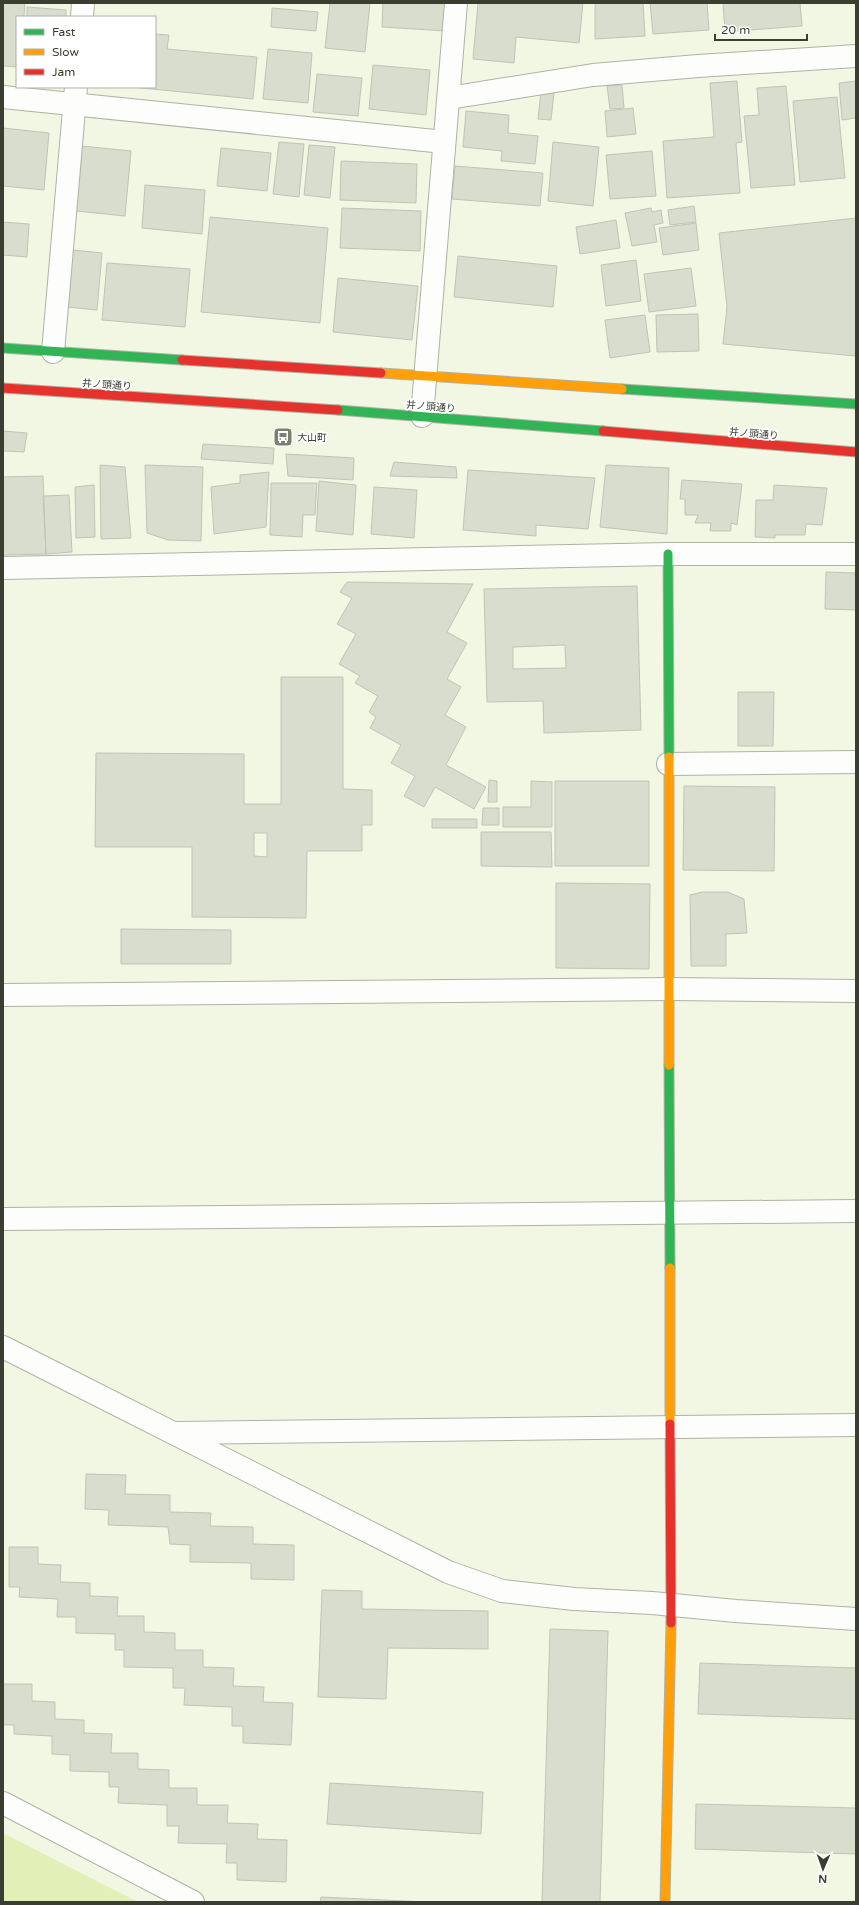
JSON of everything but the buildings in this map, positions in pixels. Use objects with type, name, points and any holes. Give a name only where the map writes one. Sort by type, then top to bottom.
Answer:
[{"type":"main road","points":[[3,348],[425,377],[856,404]]},
{"type":"main road","name":"井ノ頭通り","points":[[3,388],[422,416],[856,452]]},
{"type":"main road","points":[[665,1902],[671,1604],[668,554]]},
{"type":"street","points":[[82,16],[83,3]]},
{"type":"street","points":[[422,416],[456,3]]},
{"type":"street","points":[[448,98],[592,75],[698,66],[856,56]]},
{"type":"street","points":[[3,97],[75,96],[444,142]]},
{"type":"street","points":[[53,352],[75,96]]},
{"type":"street","points":[[3,568],[668,554],[856,554]]},
{"type":"street","points":[[668,764],[856,762]]},
{"type":"street","points":[[3,995],[669,990],[856,991]]},
{"type":"street","points":[[3,1219],[669,1214],[856,1211]]},
{"type":"street","points":[[3,1347],[448,1572],[502,1591],[574,1599],[671,1604],[856,1619]]},
{"type":"street","points":[[173,1433],[856,1425]]},
{"type":"street","points":[[3,1803],[194,1902]]},
{"type":"green space","points":[[3,1833],[138,1902],[3,1902]]},
{"type":"traffic: fast","points":[[3,348],[182,360]]},
{"type":"traffic: fast","points":[[622,389],[856,404]]},
{"type":"traffic: fast","points":[[338,410],[603,431]]},
{"type":"traffic: fast","points":[[668,554],[669,757]]},
{"type":"traffic: fast","points":[[669,1065],[670,1268]]},
{"type":"traffic: slow","points":[[381,373],[622,389]]},
{"type":"traffic: slow","points":[[669,757],[669,1065]]},
{"type":"traffic: slow","points":[[670,1268],[670,1424]]},
{"type":"traffic: slow","points":[[665,1902],[671,1623]]},
{"type":"traffic: jam","points":[[182,360],[381,373]]},
{"type":"traffic: jam","points":[[3,388],[338,410]]},
{"type":"traffic: jam","points":[[603,431],[856,452]]},
{"type":"traffic: jam","points":[[670,1424],[671,1623]]},
{"type":"place","name":"大山町","points":[[283,437]]}]
